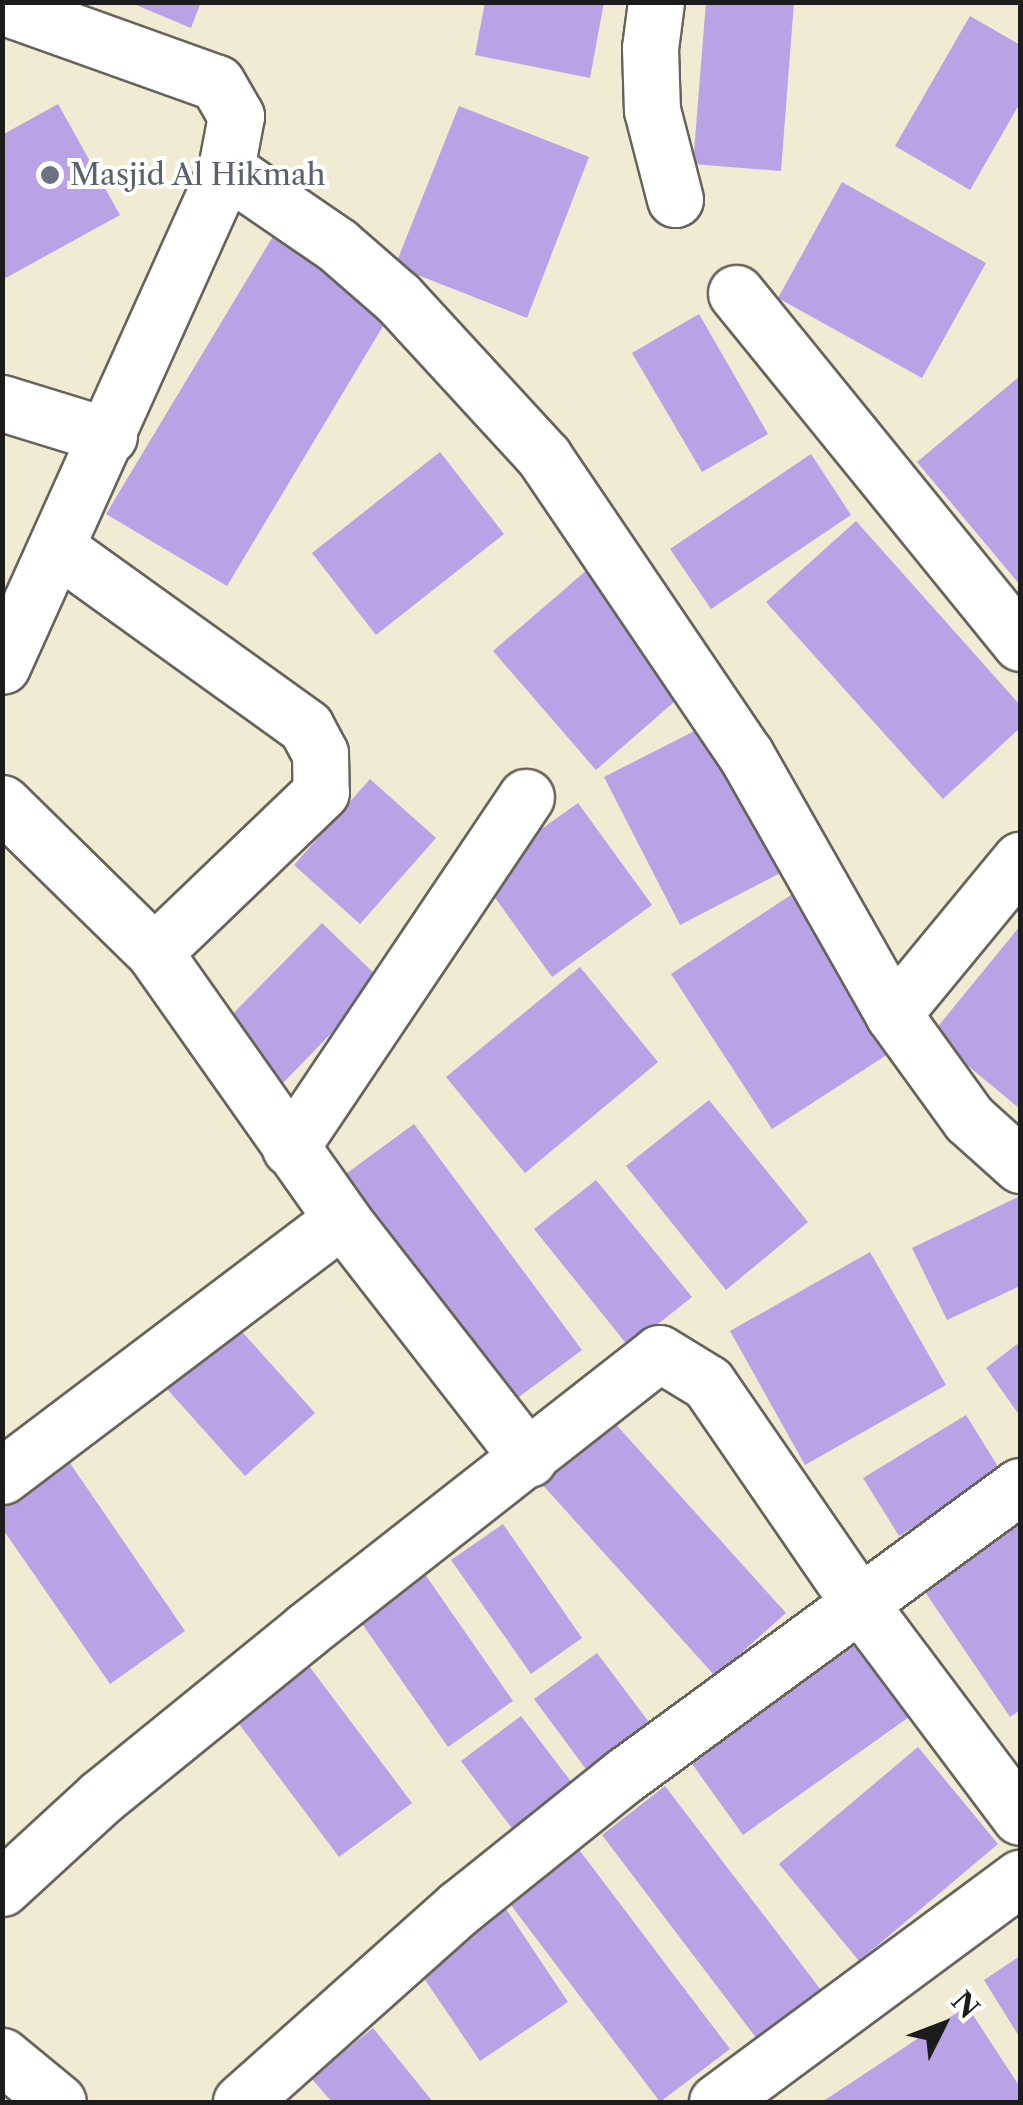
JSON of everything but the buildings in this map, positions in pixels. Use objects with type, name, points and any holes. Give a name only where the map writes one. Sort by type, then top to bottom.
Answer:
[{"type":"street","points":[[656,2],[650,48],[652,110],[675,199]]},
{"type":"street","points":[[2,6],[217,83],[236,116],[226,169],[60,550],[2,666]]},
{"type":"street","points":[[226,169],[337,244],[398,298],[544,456],[746,755],[893,1014],[969,1119],[1020,1166]]},
{"type":"street","points":[[736,294],[1020,643]]},
{"type":"street","points":[[2,403],[109,436]]},
{"type":"street","points":[[60,550],[306,727],[320,753],[322,792],[154,952]]},
{"type":"street","points":[[290,1148],[526,797]]},
{"type":"street","points":[[2,803],[154,952],[342,1220],[529,1458]]},
{"type":"street","points":[[893,1014],[1020,860]]},
{"type":"street","points":[[2,1476],[342,1220]]},
{"type":"street","points":[[2,1888],[101,1798],[304,1631],[529,1458],[636,1365],[659,1352],[680,1360],[708,1384],[857,1600],[1020,1818]]},
{"type":"street","points":[[240,2102],[460,1907],[857,1600],[1020,1486]]},
{"type":"street","points":[[717,2102],[1020,1878]]},
{"type":"street","points":[[2,2056],[58,2102]]},
{"type":"place","name":"Masjid Al Hikmah","points":[[50,175]]}]
